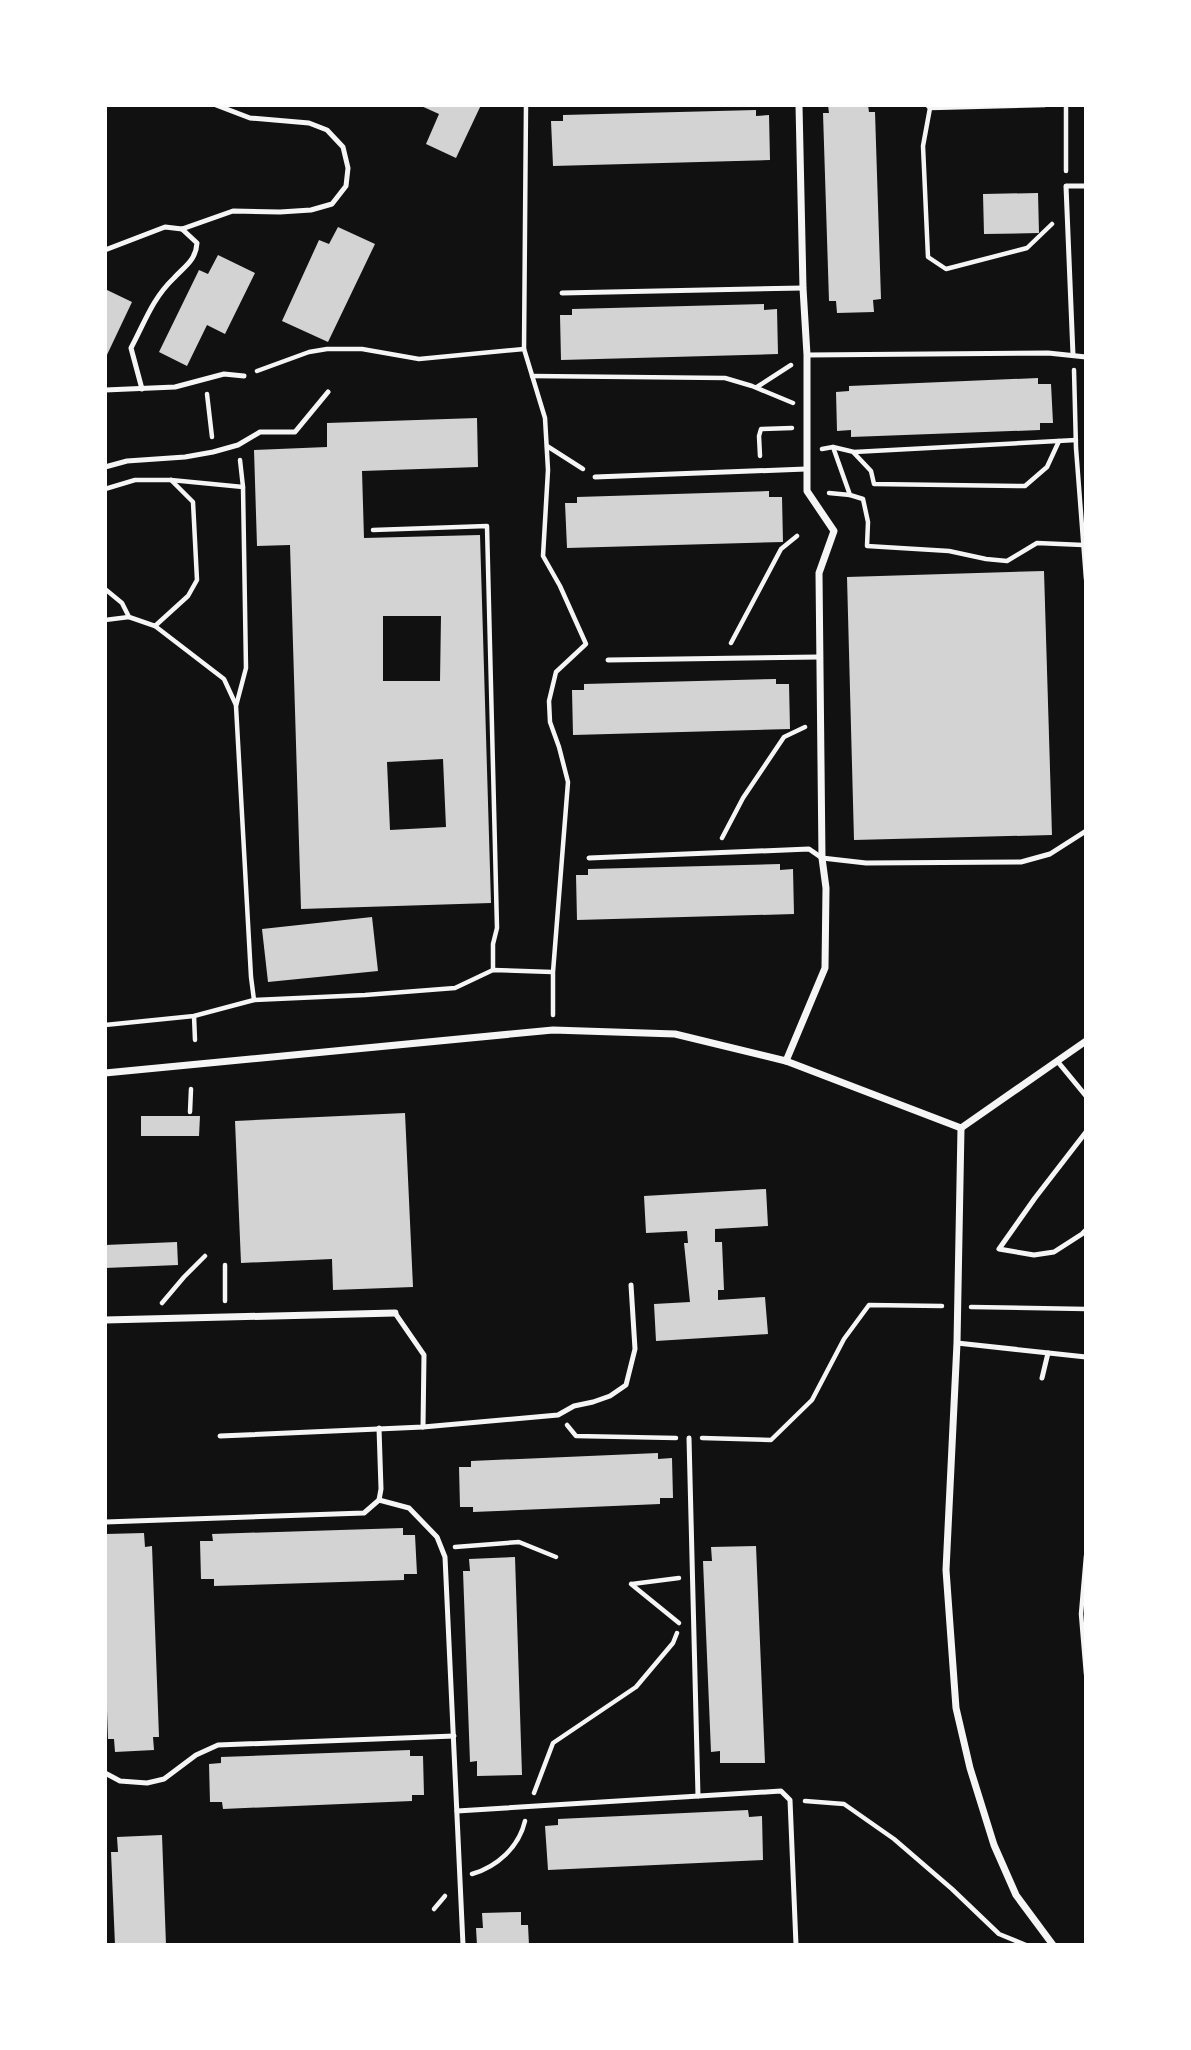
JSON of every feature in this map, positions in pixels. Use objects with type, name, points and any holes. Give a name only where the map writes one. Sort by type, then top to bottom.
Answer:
[{"type":"street","points":[[786,1061],[825,968],[819,573],[834,531],[807,491],[807,355],[799,105]]},
{"type":"street","points":[[105,1073],[553,1030],[675,1034],[786,1061],[961,1128]]},
{"type":"street","points":[[961,1128],[1086,1041]]},
{"type":"street","points":[[961,1128],[957,1343],[946,1570],[956,1708],[970,1768],[994,1845],[1016,1895],[1053,1945]]},
{"type":"street","points":[[105,1320],[396,1313]]},
{"type":"lane","points":[[105,250],[165,227],[182,229],[233,211],[311,210],[332,204],[346,186],[348,168],[343,147],[327,130],[309,123],[250,118],[216,105]]},
{"type":"lane","points":[[1073,355],[1066,186],[1086,186]]},
{"type":"lane","points":[[142,389],[131,348],[155,298],[188,266],[196,252],[197,243],[182,229]]},
{"type":"lane","points":[[562,293],[803,288]]},
{"type":"lane","points":[[807,355],[1048,353],[1086,357]]},
{"type":"lane","points":[[105,390],[175,387],[224,374],[244,376]]},
{"type":"lane","points":[[105,467],[127,461],[185,457],[238,445],[260,432],[295,432],[328,392]]},
{"type":"lane","points":[[595,477],[806,469]]},
{"type":"lane","points":[[608,660],[819,657]]},
{"type":"lane","points":[[589,858],[809,849],[822,858],[866,863],[1021,862],[1050,853],[1086,831]]},
{"type":"lane","points":[[1058,1062],[1086,1096]]},
{"type":"lane","points":[[1086,1132],[999,1249],[1034,1255],[1055,1252],[1086,1230]]},
{"type":"lane","points":[[220,1436],[423,1427],[558,1415],[574,1406],[610,1396],[626,1385],[635,1349],[631,1285]]},
{"type":"lane","points":[[396,1313],[424,1355],[423,1427]]},
{"type":"lane","points":[[957,1343],[1086,1357]]},
{"type":"lane","points":[[1042,1378],[1048,1353]]},
{"type":"lane","points":[[105,1522],[364,1513],[379,1500],[381,1489],[379,1428]]},
{"type":"lane","points":[[689,1438],[698,1796]]},
{"type":"lane","points":[[379,1500],[409,1508],[438,1537],[445,1557],[463,1945]]},
{"type":"lane","points":[[105,1773],[120,1781],[147,1783],[164,1779],[196,1755],[218,1745],[454,1736]]},
{"type":"lane","points":[[457,1811],[781,1791],[790,1800],[796,1945]]},
{"type":"path","points":[[526,105],[524,349],[545,418],[548,470],[543,556],[560,586],[586,644],[556,672],[549,701],[550,722],[568,782],[553,972],[553,1030]]},
{"type":"path","points":[[1045,105],[928,106],[923,146],[929,257],[946,269],[1027,248],[1066,211]]},
{"type":"path","points":[[1066,105],[1066,186]]},
{"type":"path","points":[[244,376],[309,352],[327,349],[362,349],[419,359],[524,349]]},
{"type":"path","points":[[1073,355],[1086,579]]},
{"type":"path","points":[[756,387],[795,363]]},
{"type":"path","points":[[532,376],[726,378],[756,387],[795,404]]},
{"type":"path","points":[[207,395],[211,429]]},
{"type":"path","points":[[762,471],[759,436],[761,429],[795,428]]},
{"type":"path","points":[[807,451],[833,447],[853,452],[1076,440]]},
{"type":"path","points":[[853,452],[871,471],[874,484],[1025,486],[1047,467],[1059,441]]},
{"type":"path","points":[[238,445],[243,487],[246,668],[236,706],[254,1000]]},
{"type":"path","points":[[547,446],[595,477]]},
{"type":"path","points":[[833,447],[850,495],[863,499],[868,522],[867,546],[949,551],[1007,561],[1037,543],[1083,545]]},
{"type":"path","points":[[105,489],[135,480],[171,480],[243,487]]},
{"type":"path","points":[[155,626],[188,596],[197,580],[192,502],[171,480]]},
{"type":"path","points":[[373,530],[487,526],[497,928],[493,944],[494,970]]},
{"type":"path","points":[[723,659],[781,549],[797,536]]},
{"type":"path","points":[[105,589],[122,603],[129,617]]},
{"type":"path","points":[[105,621],[129,617],[155,626],[224,679],[236,706]]},
{"type":"path","points":[[720,852],[721,838],[743,798],[784,737],[806,726]]},
{"type":"path","points":[[105,1025],[194,1016],[254,1000],[455,988],[494,970],[553,972]]},
{"type":"path","points":[[194,1016],[195,1040]]},
{"type":"path","points":[[190,1112],[191,1089]]},
{"type":"path","points":[[161,1304],[205,1256]]},
{"type":"path","points":[[225,1265],[225,1301]]},
{"type":"path","points":[[558,1415],[576,1436],[771,1440],[811,1399],[844,1339],[869,1305],[951,1306]]},
{"type":"path","points":[[964,1306],[1086,1309]]},
{"type":"path","points":[[442,1549],[519,1542],[556,1557]]},
{"type":"path","points":[[1086,1556],[1081,1614],[1086,1674]]},
{"type":"path","points":[[434,1909],[460,1877],[490,1867],[510,1851],[522,1835],[529,1807],[553,1743],[636,1687],[673,1643],[681,1624],[631,1584],[692,1577]]},
{"type":"path","points":[[790,1800],[844,1804],[894,1839],[999,1934],[1026,1945]]},
{"type":"building","points":[[419,105],[481,105],[456,158],[426,144],[439,114]]},
{"type":"building","points":[[828,105],[868,105],[869,112],[875,112],[881,299],[873,300],[874,312],[837,313],[836,301],[829,301],[823,113],[829,113]]},
{"type":"building","points":[[756,110],[756,116],[769,115],[770,160],[553,166],[551,121],[563,121],[563,115]]},
{"type":"building","points":[[1038,193],[1039,233],[984,234],[983,194]]},
{"type":"building","points":[[338,227],[375,244],[328,342],[282,321],[319,240],[329,244]]},
{"type":"building","points":[[218,255],[255,273],[225,334],[207,325],[187,366],[159,352],[199,270],[208,274]]},
{"type":"building","points":[[105,289],[132,302],[105,359]]},
{"type":"building","points":[[764,304],[764,310],[777,309],[778,354],[561,360],[560,315],[572,315],[572,309]]},
{"type":"building","points":[[1038,378],[1038,384],[1051,384],[1053,423],[1040,423],[1040,430],[851,437],[851,430],[837,431],[836,392],[849,391],[849,386]]},
{"type":"building","points":[[477,418],[478,467],[362,471],[364,538],[480,535],[491,903],[301,909],[290,545],[257,546],[254,450],[327,447],[327,423]],"holes":[[[383,616],[441,616],[440,681],[383,681]],[[443,759],[446,827],[390,830],[387,762]]]},
{"type":"building","points":[[769,491],[769,497],[782,497],[783,542],[567,548],[565,503],[577,503],[577,497]]},
{"type":"building","points":[[1044,571],[1052,835],[854,840],[847,577]]},
{"type":"building","points":[[776,679],[776,684],[789,684],[790,729],[573,735],[572,690],[584,690],[584,684]]},
{"type":"building","points":[[780,864],[780,870],[793,869],[794,914],[577,920],[576,875],[588,875],[588,869]]},
{"type":"building","points":[[372,917],[378,971],[268,982],[262,929]]},
{"type":"building","points":[[405,1113],[413,1287],[333,1290],[332,1259],[241,1263],[235,1121]]},
{"type":"building","points":[[141,1116],[200,1116],[199,1136],[141,1136]]},
{"type":"building","points":[[766,1189],[768,1226],[715,1229],[715,1242],[722,1242],[724,1290],[718,1290],[718,1300],[765,1297],[768,1334],[656,1341],[654,1304],[690,1302],[684,1243],[688,1243],[687,1231],[646,1233],[644,1196]]},
{"type":"building","points":[[177,1242],[178,1265],[105,1268],[105,1245]]},
{"type":"building","points":[[658,1453],[658,1459],[672,1458],[673,1498],[660,1498],[660,1504],[473,1512],[473,1507],[460,1507],[459,1467],[471,1467],[471,1461]]},
{"type":"building","points":[[403,1528],[403,1535],[415,1535],[417,1574],[404,1574],[404,1580],[214,1586],[214,1579],[201,1579],[200,1541],[213,1541],[212,1534]]},
{"type":"building","points":[[144,1533],[145,1547],[152,1546],[159,1737],[153,1737],[154,1750],[115,1752],[114,1739],[108,1739],[105,1654],[106,1534]]},
{"type":"building","points":[[756,1546],[765,1763],[720,1763],[720,1751],[711,1752],[703,1561],[712,1561],[711,1547]]},
{"type":"building","points":[[515,1557],[522,1775],[477,1776],[477,1761],[470,1762],[463,1571],[470,1571],[469,1559]]},
{"type":"building","points":[[410,1750],[410,1756],[423,1756],[424,1795],[412,1795],[412,1801],[223,1809],[222,1802],[210,1802],[209,1764],[221,1763],[221,1757]]},
{"type":"building","points":[[748,1810],[749,1817],[762,1816],[763,1860],[548,1870],[545,1826],[558,1825],[558,1819]]},
{"type":"building","points":[[162,1835],[166,1945],[115,1945],[111,1852],[118,1852],[117,1837]]},
{"type":"building","points":[[521,1912],[521,1925],[528,1925],[529,1945],[477,1945],[476,1928],[483,1928],[482,1913]]}]
